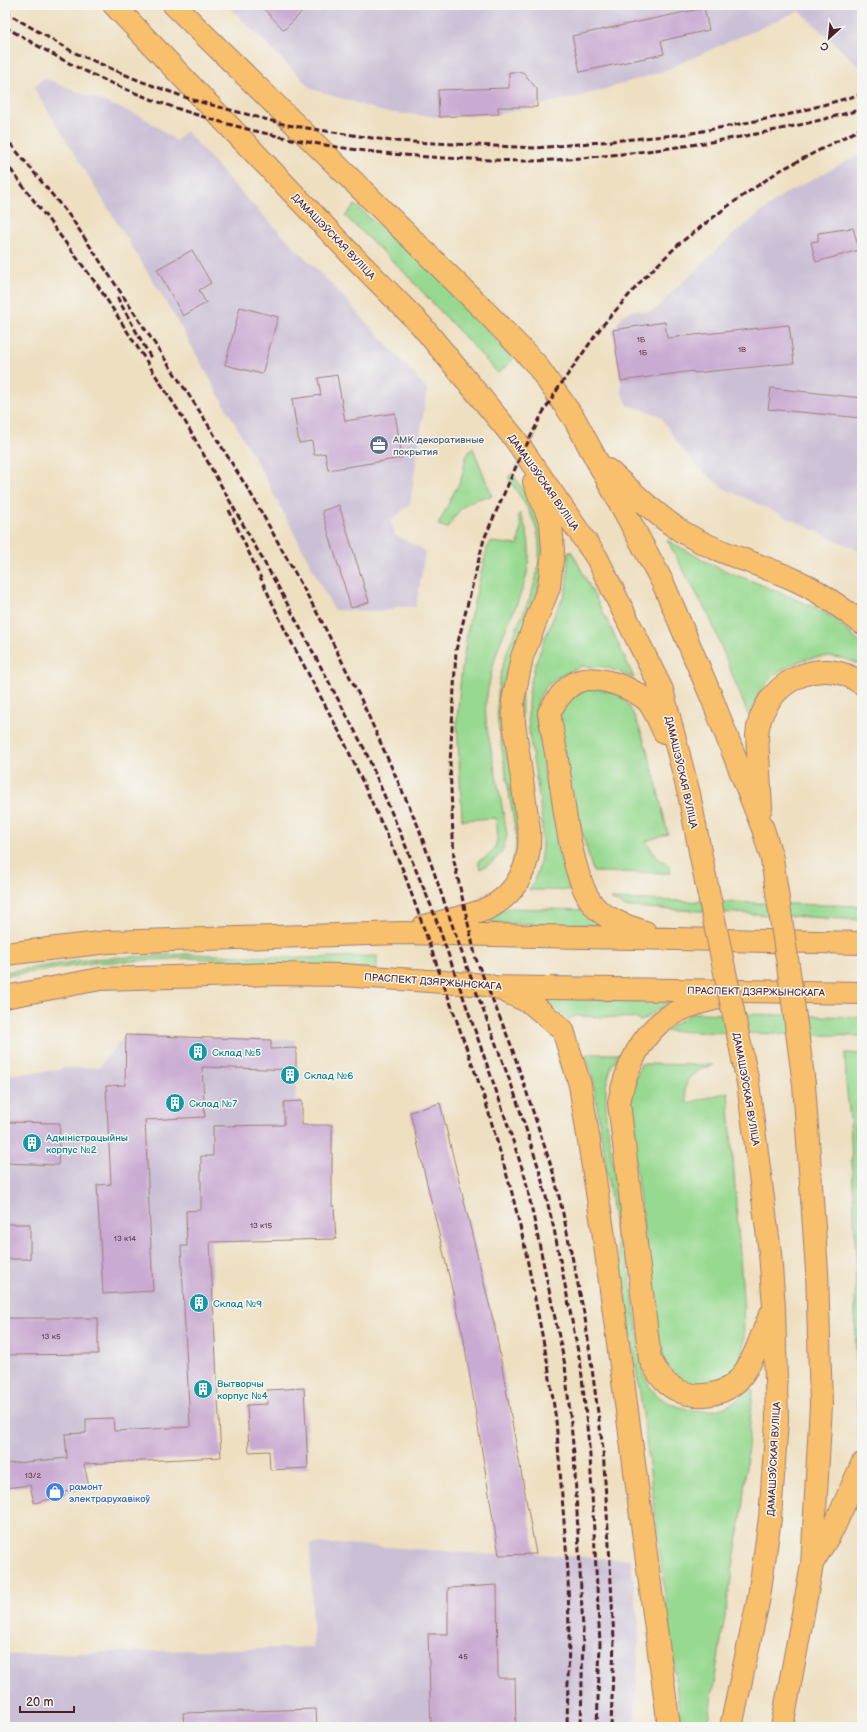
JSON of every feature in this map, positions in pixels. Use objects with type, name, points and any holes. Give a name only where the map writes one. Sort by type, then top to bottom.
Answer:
[{"type":"main road","name":"ДАМАШЭЎСКАЯ ВУЛІЦА","points":[[114,5],[344,247],[421,325],[515,439],[597,558],[633,628],[662,690],[689,794],[748,1083],[770,1253],[774,1307],[777,1420],[770,1518],[759,1597],[731,1727]]},
{"type":"main road","points":[[174,5],[485,311],[536,364],[575,420],[598,460],[663,583],[711,696],[763,829],[772,859],[804,1084],[817,1271],[821,1405],[812,1565],[782,1727]]},
{"type":"main road","points":[[402,933],[483,910],[495,904],[515,887],[528,858],[530,843],[529,830],[514,723],[513,701],[522,657],[549,587],[553,538],[551,523],[515,439]]},
{"type":"main road","points":[[598,460],[659,515],[678,529],[717,549],[793,579],[838,605],[862,623]]},
{"type":"main road","points":[[763,829],[759,772],[758,724],[775,693],[802,674],[820,670],[837,671],[862,684]]},
{"type":"main road","points":[[678,938],[648,933],[627,926],[598,910],[590,899],[578,871],[569,839],[550,720],[549,713],[558,697],[570,686],[587,678],[602,679],[632,690],[649,703],[662,729],[689,794]]},
{"type":"main road","points":[[5,954],[108,942],[402,933],[862,943]]},
{"type":"main road","points":[[829,943],[862,934]]},
{"type":"main road","name":"ПРАСПЕКТ ДЗЯРЖЫНСКАГА","points":[[5,997],[100,979],[275,974],[342,975],[487,985],[494,987],[862,993]]},
{"type":"main road","points":[[494,987],[531,1003],[563,1030],[580,1085],[603,1230],[669,1727]]},
{"type":"main road","points":[[748,990],[693,1005],[672,1014],[656,1028],[647,1036],[628,1070],[623,1082],[619,1103],[650,1360],[659,1376],[674,1389],[686,1394],[703,1395],[722,1392],[739,1380],[749,1366],[774,1307]]},
{"type":"main road","points":[[812,1565],[834,1527],[862,1464]]},
{"type":"shaded area","points":[[227,5],[862,5],[862,69],[799,11],[661,72],[581,96],[499,114],[439,117],[384,112],[312,89]]},
{"type":"shaded area","points":[[43,78],[143,117],[176,141],[186,131],[249,201],[339,292],[427,389],[410,504],[391,521],[395,535],[422,549],[425,553],[416,607],[397,607],[385,611],[334,610],[267,481],[177,320],[34,88]]},
{"type":"shaded area","points":[[862,153],[862,552],[723,488],[702,471],[678,444],[661,417],[628,405],[621,392],[621,381],[613,330],[624,314],[635,310],[645,312],[657,309],[668,296],[728,239],[783,195]]},
{"type":"shaded area","points":[[126,1035],[295,1040],[296,1125],[332,1125],[332,1183],[336,1239],[211,1242],[221,1457],[67,1465],[61,1482],[5,1488],[5,1075],[59,1070],[64,1068],[99,1067]]},
{"type":"shaded area","points":[[310,1544],[346,1544],[499,1555],[536,1554],[631,1560],[640,1633],[634,1727],[318,1727],[318,1725],[355,1724],[317,1723],[317,1727],[5,1727],[5,1655],[313,1647]]},
{"type":"green space","points":[[355,205],[438,278],[474,315],[513,360],[498,373],[403,271],[345,216]]},
{"type":"green space","points":[[473,448],[492,496],[477,499],[465,505],[460,509],[448,528],[438,525],[460,481],[467,455]]},
{"type":"green space","points":[[512,473],[533,504],[542,521],[545,569],[521,639],[523,822],[513,879],[508,873],[515,850],[516,834],[499,731],[499,681],[509,648],[535,583],[539,549],[537,531],[532,517],[508,477]]},
{"type":"green space","points":[[520,513],[527,532],[529,550],[528,566],[525,582],[494,660],[486,701],[488,735],[507,835],[504,847],[499,856],[491,863],[480,869],[478,861],[490,854],[496,844],[497,825],[496,818],[462,820],[457,720],[461,675],[468,627],[487,549],[490,542],[518,545],[521,526],[518,515]]},
{"type":"green space","points":[[667,540],[716,567],[814,607],[834,618],[862,645],[862,666],[849,660],[836,657],[808,659],[795,663],[771,678],[762,689],[749,717],[710,618]]},
{"type":"green space","points":[[568,552],[572,552],[608,622],[634,678],[606,667],[582,666],[556,678],[546,687],[539,697],[536,710],[544,772],[573,890],[529,890],[538,870],[542,849],[540,801],[529,730],[528,709],[530,685],[536,661],[565,592],[568,574]]},
{"type":"green space","points":[[590,688],[610,692],[620,696],[629,706],[644,739],[656,781],[668,834],[646,841],[656,857],[669,865],[671,873],[593,872],[577,813],[559,728],[561,707],[569,697]]},
{"type":"green space","points":[[611,899],[862,906],[862,920],[626,907]]},
{"type":"green space","points":[[508,908],[587,910],[609,925],[491,923],[490,919]]},
{"type":"green space","points":[[189,954],[300,958],[377,956],[377,969],[191,958],[94,963],[5,976],[5,972],[91,959]]},
{"type":"green space","points":[[543,998],[671,1001],[641,1021],[634,1018],[576,1016],[569,1019]]},
{"type":"green space","points":[[693,1013],[862,1017],[862,1036],[662,1031]]},
{"type":"green space","points":[[845,1053],[862,1054],[862,1092],[858,1105],[856,1127],[862,1253],[862,1428],[858,1437],[855,1310],[856,1259],[850,1119],[846,1083]]},
{"type":"green space","points":[[586,1054],[621,1054],[612,1064],[606,1085],[606,1116],[644,1374],[651,1388],[657,1395],[673,1405],[693,1410],[703,1411],[723,1408],[734,1402],[751,1389],[753,1391],[742,1511],[707,1727],[681,1727],[643,1414],[593,1080]]},
{"type":"green space","points":[[641,1064],[713,1065],[699,1070],[687,1082],[685,1088],[688,1103],[728,1092],[743,1297],[744,1338],[743,1351],[736,1372],[714,1386],[694,1384],[681,1380],[671,1372],[660,1354],[627,1102]]},
{"type":"building","points":[[260,5],[309,5],[284,30]]},
{"type":"building","points":[[704,8],[709,30],[661,41],[664,54],[580,72],[572,36]]},
{"type":"building","points":[[509,72],[523,72],[537,89],[537,107],[498,107],[499,114],[439,117],[438,90],[509,88]]},
{"type":"building","points":[[853,228],[859,250],[816,262],[811,242],[818,241],[818,233]]},
{"type":"building","points":[[192,250],[211,283],[199,290],[206,303],[183,316],[157,269]]},
{"type":"building","points":[[240,307],[278,317],[262,374],[225,365]]},
{"type":"building","points":[[665,322],[667,338],[789,325],[794,363],[694,373],[693,371],[621,381],[613,330]]},
{"type":"building","points":[[337,375],[345,421],[395,413],[402,458],[328,470],[325,453],[314,455],[312,441],[299,443],[292,399],[321,395],[318,378]]},
{"type":"building","points":[[771,388],[862,398],[862,418],[768,409]]},
{"type":"building","points":[[339,505],[369,602],[351,608],[322,511]]},
{"type":"building","points":[[126,1035],[271,1040],[271,1049],[296,1048],[296,1070],[202,1067],[205,1117],[145,1120],[153,1291],[103,1294],[97,1185],[111,1184],[106,1086],[125,1085]]},
{"type":"building","points":[[302,1101],[302,1125],[332,1125],[332,1206],[334,1206],[336,1239],[210,1242],[221,1457],[84,1464],[89,1487],[64,1492],[65,1496],[34,1503],[30,1485],[5,1488],[5,1464],[67,1458],[65,1434],[86,1433],[86,1419],[113,1418],[114,1431],[190,1427],[181,1246],[187,1246],[186,1211],[201,1210],[201,1156],[213,1156],[213,1126],[284,1125],[284,1102]]},
{"type":"building","points":[[440,1103],[495,1328],[536,1554],[499,1555],[463,1335],[410,1112]]},
{"type":"building","name":"Адміністрацыйны корпус №2","points":[[5,1122],[60,1123],[58,1165],[5,1163]]},
{"type":"building","points":[[5,1224],[30,1224],[30,1259],[5,1259]]},
{"type":"building","points":[[5,1318],[98,1318],[98,1354],[5,1355]]},
{"type":"building","points":[[304,1388],[308,1468],[270,1470],[269,1451],[249,1452],[247,1405],[267,1404],[267,1390]]},
{"type":"building","points":[[497,1585],[498,1678],[515,1678],[516,1727],[431,1727],[428,1634],[448,1634],[448,1588]]},
{"type":"building","points":[[316,1709],[317,1727],[184,1727],[183,1713]]},
{"type":"railway","points":[[5,12],[73,52],[140,81],[193,100],[287,125],[392,141],[536,148],[687,134],[787,115],[862,94]]},
{"type":"railway","points":[[5,27],[87,72],[133,92],[179,109],[226,124],[274,135],[323,145],[372,152],[509,161],[585,158],[719,141],[791,127],[862,109]]},
{"type":"railway","points":[[611,1727],[614,1640],[603,1449],[585,1318],[554,1175],[511,1045],[476,959],[454,861],[450,764],[456,650],[484,539],[518,462],[542,414],[602,326],[644,278],[680,243],[728,206],[779,171],[862,128]]},
{"type":"railway","points":[[5,137],[72,219],[202,415],[254,499],[321,620],[360,697],[418,826],[464,959],[514,1092],[539,1169],[554,1229],[581,1367],[590,1456],[600,1644],[597,1727]]},
{"type":"railway","points":[[5,162],[98,286],[183,418],[281,592],[365,750],[432,908],[525,1177],[565,1365],[574,1454],[583,1629],[581,1727]]},
{"type":"railway","points":[[117,297],[151,358]]},
{"type":"railway","points":[[229,510],[285,630],[342,737],[403,870],[485,1100],[512,1193],[524,1243],[548,1365],[556,1420],[568,1572],[569,1637],[567,1727]]},
{"type":"place","name":"АМК декоративные покрытия","points":[[379,445]]},
{"type":"place","name":"Склад №5","points":[[198,1052]]},
{"type":"place","name":"Склад №6","points":[[290,1075]]},
{"type":"place","name":"Склад №7","points":[[175,1103]]},
{"type":"place","name":"Адміністрацыйны корпус №2","points":[[32,1143]]},
{"type":"place","name":"Склад №9","points":[[199,1303]]},
{"type":"place","name":"Вытворчы корпус №4","points":[[203,1389]]},
{"type":"place","name":"рамонт электрарухавікоў","points":[[55,1492]]}]
